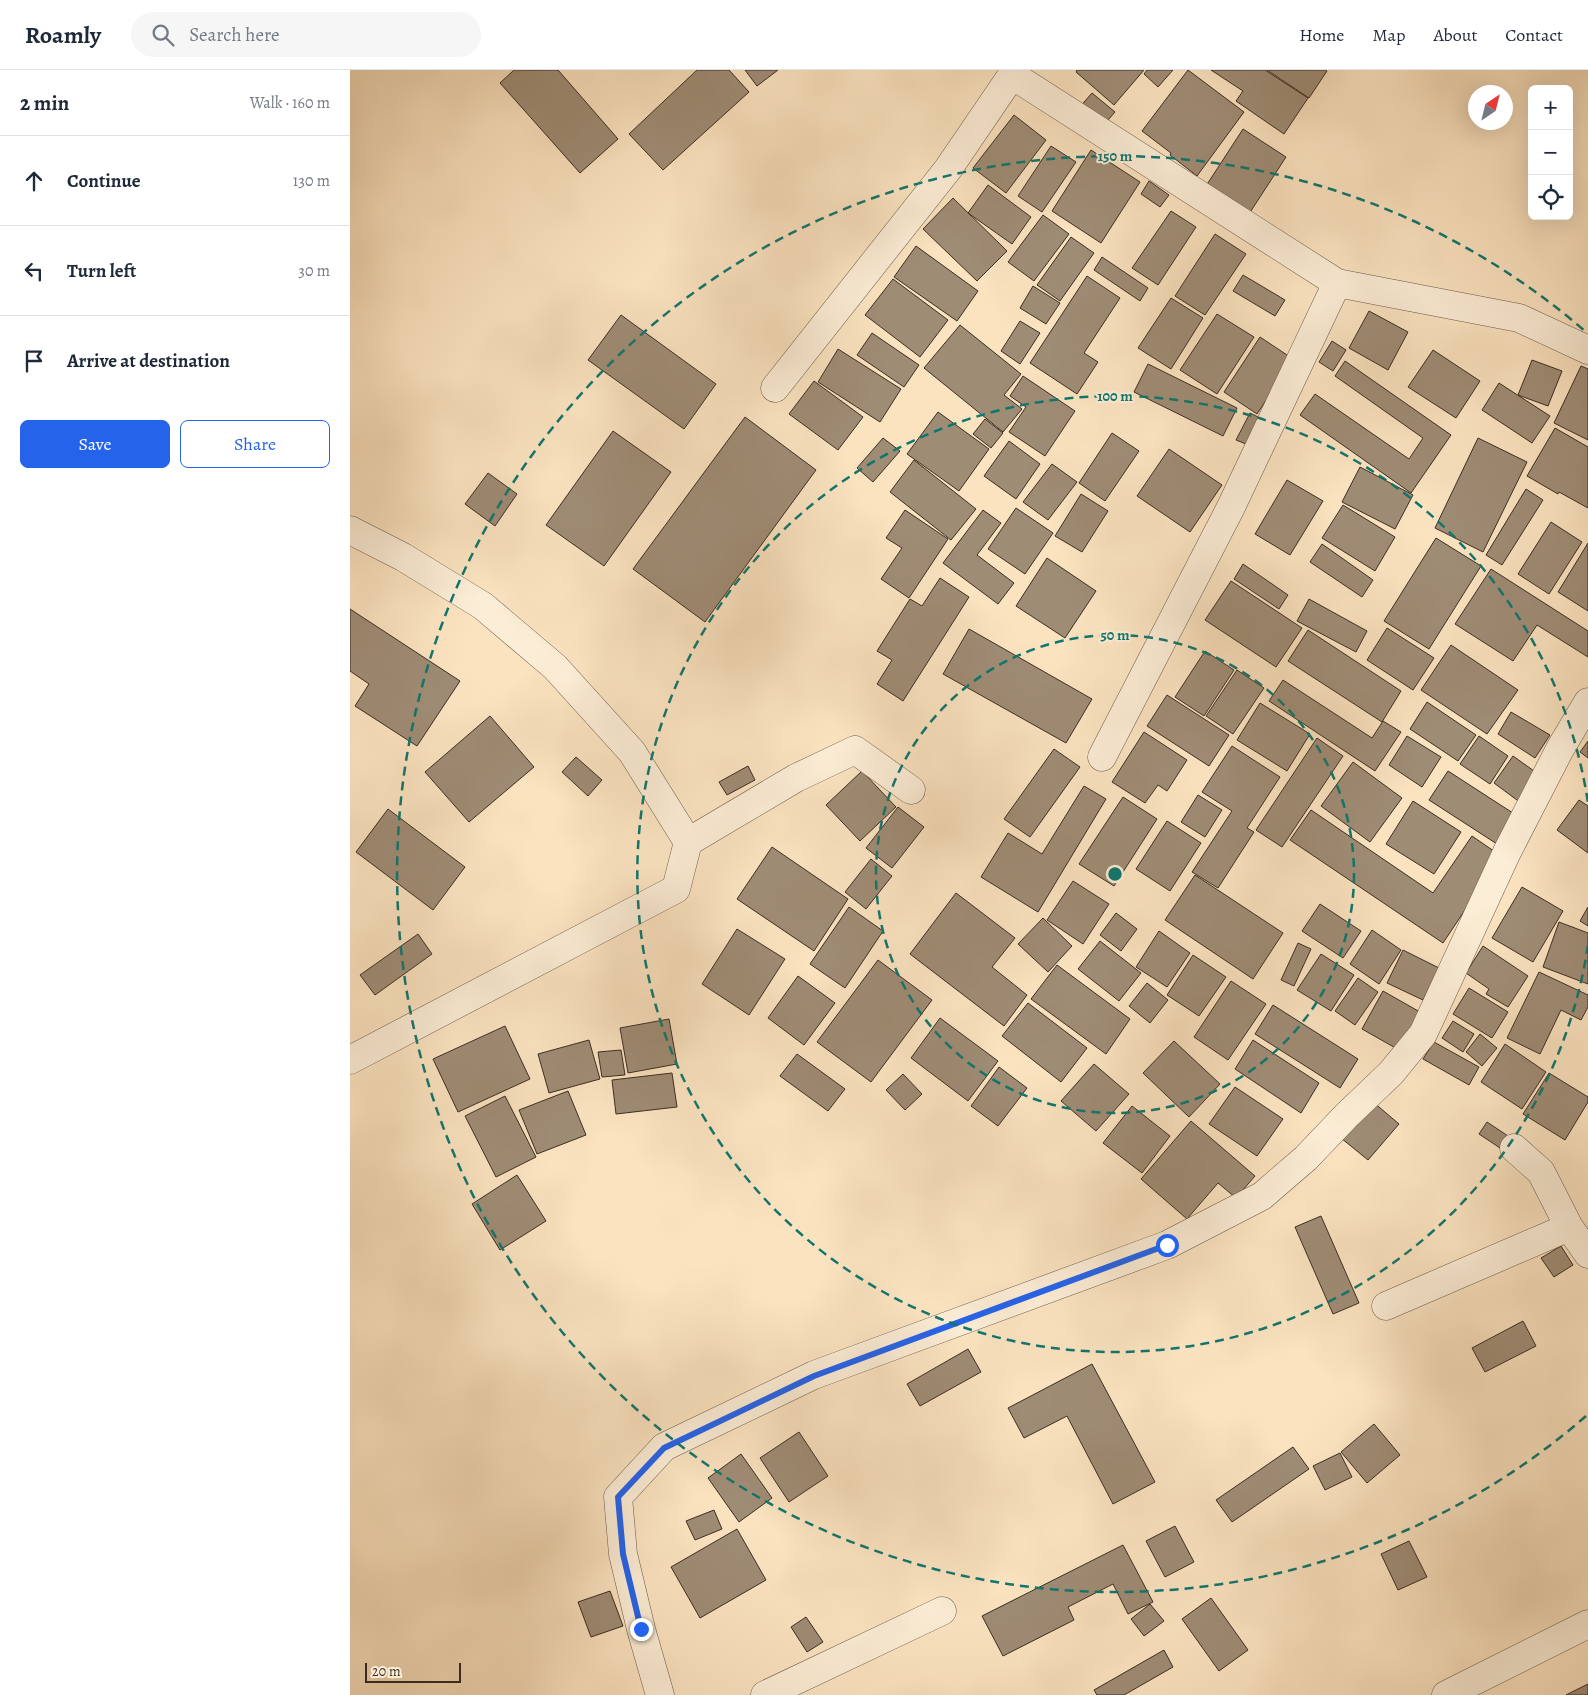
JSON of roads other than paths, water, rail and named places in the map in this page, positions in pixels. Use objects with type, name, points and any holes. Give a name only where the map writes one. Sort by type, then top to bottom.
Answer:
[{"type":"street","points":[[775,388],[948,169],[1012,75],[1336,283],[1519,318],[1588,350]]},
{"type":"street","points":[[1102,756],[1231,507],[1336,283]]},
{"type":"street","points":[[350,530],[403,557],[483,606],[554,667],[632,752],[688,842]]},
{"type":"street","points":[[660,1695],[641,1629],[623,1554],[618,1497],[664,1448],[814,1376],[1167,1245],[1262,1196],[1306,1158],[1391,1073],[1424,1034],[1515,835],[1560,749],[1588,702]]},
{"type":"street","points":[[350,1060],[676,889],[688,842],[796,778],[855,750],[911,790]]},
{"type":"street","points":[[1514,1148],[1541,1172],[1569,1227],[1588,1254]]},
{"type":"street","points":[[1386,1306],[1569,1227]]},
{"type":"street","points":[[765,1695],[942,1611]]},
{"type":"street","points":[[1446,1695],[1588,1624]]}]
